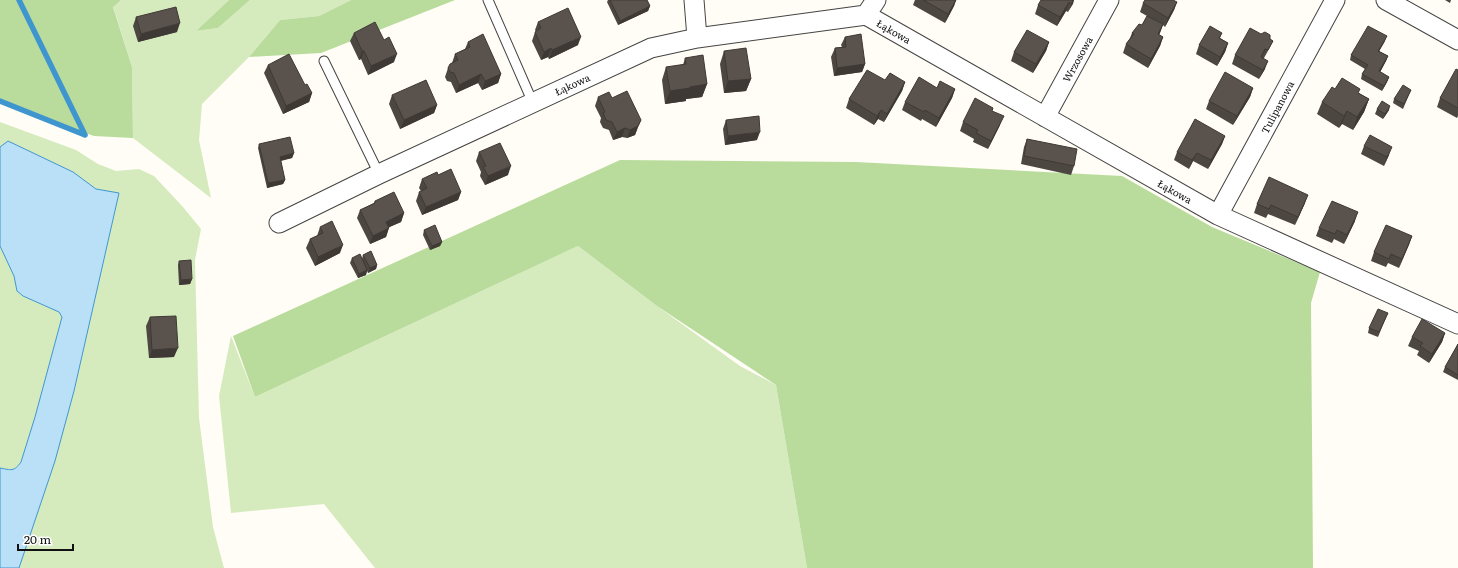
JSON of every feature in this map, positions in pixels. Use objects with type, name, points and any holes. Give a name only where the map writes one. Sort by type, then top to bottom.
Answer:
[{"type":"street","points":[[694,0],[697,38]]},
{"type":"street","name":"Wrzosowa","points":[[1045,117],[1109,0]]},
{"type":"street","name":"Tulipanowa","points":[[1218,215],[1335,0]]},
{"type":"street","points":[[1386,0],[1458,40]]},
{"type":"street","name":"Łąkowa","points":[[279,223],[380,174],[651,48],[697,38],[871,8],[1045,117],[1218,215],[1458,324]]},
{"type":"lane","points":[[488,0],[533,103]]},
{"type":"lane","points":[[324,61],[380,174]]},
{"type":"green space","points":[[0,0],[121,0],[113,7],[132,67],[133,138],[94,136],[0,103]]},
{"type":"green space","points":[[121,0],[229,0],[196,31],[218,28],[250,0],[351,0],[319,16],[280,20],[249,57],[202,104],[199,140],[211,198],[133,138],[132,67],[113,6]]},
{"type":"green space","points":[[229,0],[250,0],[218,28],[196,31]]},
{"type":"green space","points":[[351,0],[455,0],[321,53],[249,57],[280,20],[319,16]]},
{"type":"green space","points":[[0,122],[76,150],[98,164],[116,171],[139,169],[154,176],[201,229],[195,260],[199,418],[213,527],[224,568],[19,568],[55,461],[74,391],[119,193],[96,189],[73,172],[8,141],[0,147]]},
{"type":"green space","points":[[620,160],[856,162],[1122,176],[1212,227],[1320,272],[1311,303],[1313,568],[807,568],[776,385],[657,306],[578,246],[255,397],[233,336]]},
{"type":"green space","points":[[0,246],[14,276],[17,291],[23,296],[59,312],[62,317],[34,421],[21,462],[14,469],[10,470],[0,468]]},
{"type":"green space","points":[[578,246],[740,366],[776,385],[807,568],[375,568],[324,504],[231,513],[219,396],[231,336],[255,397]]},
{"type":"water","points":[[8,141],[73,172],[96,189],[119,193],[74,391],[55,461],[19,568],[0,568],[0,468],[12,470],[21,462],[35,417],[62,317],[59,312],[23,296],[17,291],[14,276],[0,246],[0,147]]},
{"type":"building","points":[[610,0],[647,0],[650,6],[620,21]]},
{"type":"building","points":[[923,0],[956,0],[948,14]]},
{"type":"building","points":[[1041,0],[1073,0],[1071,4],[1069,2],[1060,17],[1038,5]]},
{"type":"building","points":[[1145,0],[1173,0],[1177,2],[1168,18],[1143,3]]},
{"type":"building","points":[[176,7],[180,23],[141,34],[136,17]]},
{"type":"building","points":[[568,8],[581,37],[544,52],[535,32],[541,28],[538,22]]},
{"type":"building","points":[[1147,16],[1163,24],[1158,34],[1163,37],[1151,59],[1126,44],[1134,34],[1132,33],[1139,24],[1142,25]]},
{"type":"building","points":[[375,22],[384,40],[389,37],[397,54],[371,66],[354,33]]},
{"type":"building","points":[[1210,26],[1222,33],[1219,38],[1228,43],[1220,57],[1199,45]]},
{"type":"building","points":[[1368,26],[1387,36],[1378,51],[1388,56],[1379,71],[1389,77],[1384,86],[1362,74],[1368,65],[1351,55]]},
{"type":"building","points":[[1250,28],[1261,34],[1265,32],[1270,35],[1270,39],[1273,41],[1268,50],[1265,49],[1261,57],[1268,61],[1263,70],[1235,55]]},
{"type":"building","points":[[1027,30],[1049,42],[1036,64],[1014,52]]},
{"type":"building","points":[[483,34],[501,74],[485,81],[481,74],[459,85],[454,73],[450,72],[448,68],[450,64],[458,60],[455,54],[470,47],[468,42]]},
{"type":"building","points":[[861,34],[865,64],[837,68],[835,48],[846,47],[845,37]]},
{"type":"building","points":[[746,48],[751,79],[728,81],[724,51]]},
{"type":"building","points":[[289,54],[305,85],[307,84],[312,93],[286,106],[268,65]]},
{"type":"building","points":[[703,55],[707,84],[670,91],[666,67],[686,64],[685,58]]},
{"type":"building","points":[[1456,69],[1458,70],[1458,108],[1440,98]]},
{"type":"building","points":[[867,70],[885,80],[890,73],[905,82],[887,114],[881,110],[877,116],[849,99]]},
{"type":"building","points":[[1225,72],[1253,88],[1237,116],[1209,101]]},
{"type":"building","points":[[919,77],[937,88],[940,81],[955,89],[939,118],[925,110],[924,112],[905,102]]},
{"type":"building","points":[[1342,78],[1360,89],[1358,93],[1369,99],[1357,117],[1347,111],[1344,116],[1322,102],[1332,87],[1335,89]]},
{"type":"building","points":[[426,80],[437,105],[404,120],[392,95]]},
{"type":"building","points":[[1403,85],[1411,90],[1404,104],[1394,99]]},
{"type":"building","points":[[627,91],[641,120],[638,126],[630,130],[625,128],[617,132],[612,122],[606,120],[603,113],[605,112],[598,97],[609,92],[612,98]]},
{"type":"building","points":[[975,98],[993,108],[992,111],[1004,116],[991,141],[976,133],[978,130],[963,122]]},
{"type":"building","points":[[1382,101],[1390,106],[1385,114],[1377,109]]},
{"type":"building","points":[[759,116],[760,132],[728,136],[726,120]]},
{"type":"building","points":[[1195,119],[1225,136],[1211,160],[1197,153],[1192,160],[1177,152]]},
{"type":"building","points":[[1370,135],[1392,147],[1387,157],[1364,146]]},
{"type":"building","points":[[290,137],[294,153],[280,157],[285,180],[268,183],[259,144]]},
{"type":"building","points":[[1027,139],[1077,149],[1074,166],[1024,156]]},
{"type":"building","points":[[500,143],[511,166],[488,176],[483,167],[486,166],[479,152]]},
{"type":"building","points":[[451,169],[461,192],[426,207],[419,192],[427,188],[422,179],[437,172],[438,175]]},
{"type":"building","points":[[1269,177],[1308,195],[1298,217],[1271,205],[1269,209],[1257,204]]},
{"type":"building","points":[[394,192],[404,213],[386,222],[389,228],[373,236],[360,210]]},
{"type":"building","points":[[1332,201],[1358,212],[1347,235],[1337,230],[1335,234],[1319,228]]},
{"type":"building","points":[[332,221],[343,245],[318,257],[310,239],[323,233],[320,227]]},
{"type":"building","points":[[435,225],[442,242],[432,246],[424,230]]},
{"type":"building","points":[[1386,225],[1412,236],[1402,259],[1391,254],[1389,259],[1374,252]]},
{"type":"building","points":[[371,251],[377,265],[370,268],[363,255]]},
{"type":"building","points":[[360,254],[367,270],[359,274],[352,258]]},
{"type":"building","points":[[191,260],[192,279],[181,280],[179,261]]},
{"type":"building","points":[[1378,309],[1388,313],[1379,332],[1369,328]]},
{"type":"building","points":[[176,316],[178,348],[152,350],[150,317]]},
{"type":"building","points":[[1422,319],[1445,333],[1432,354],[1420,346],[1423,343],[1412,337]]},
{"type":"building","points":[[1458,344],[1458,375],[1445,367]]},
{"type":"waterway","points":[[19,0],[85,135]]},
{"type":"waterway","points":[[0,101],[85,135]]}]
